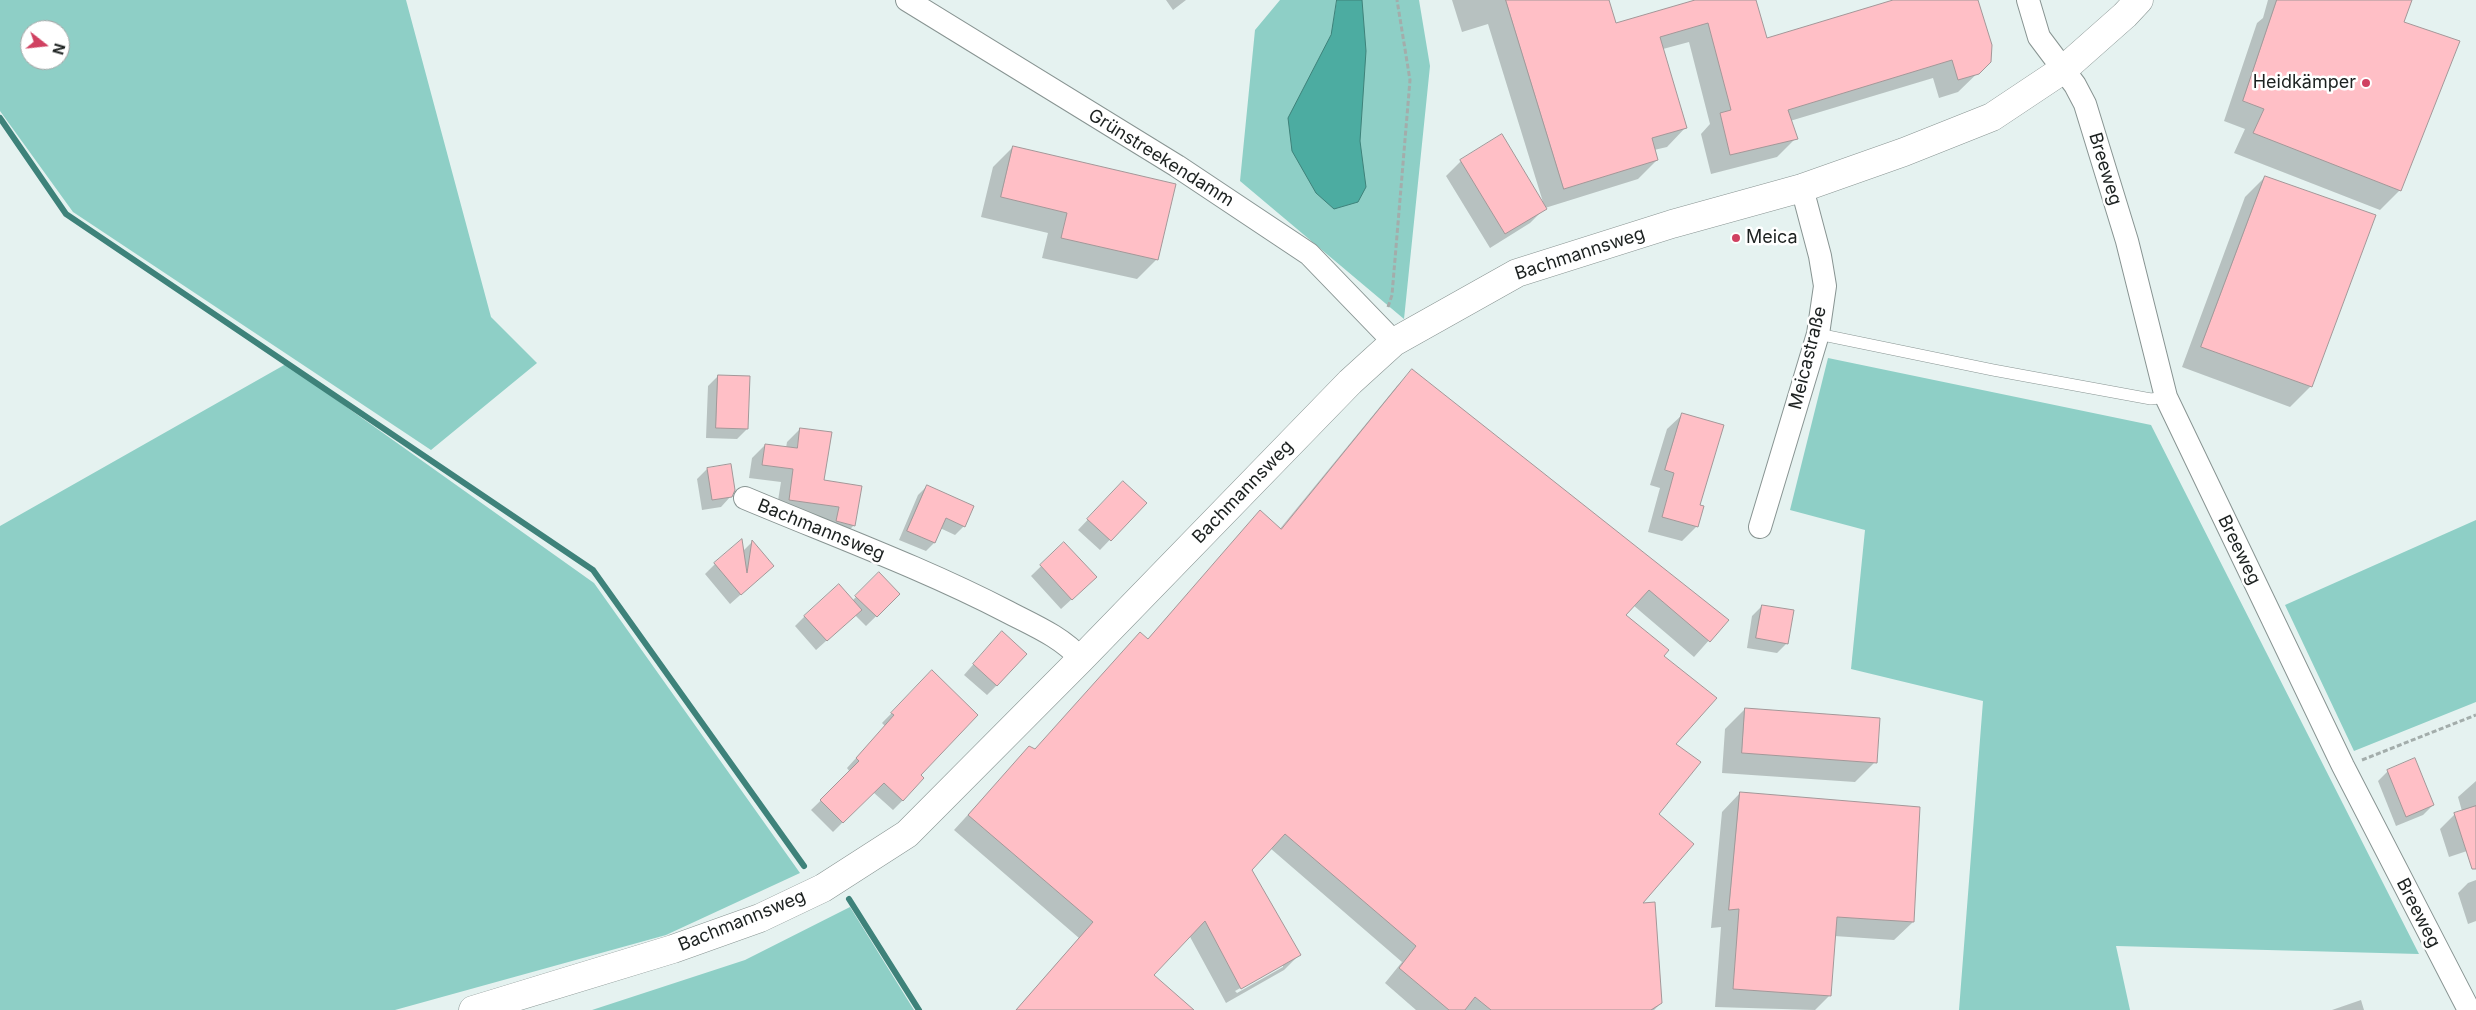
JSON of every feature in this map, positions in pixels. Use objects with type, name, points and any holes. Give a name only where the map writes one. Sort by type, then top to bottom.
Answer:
[{"type":"street","name":"Grünstreekendamm","points":[[907,0],[1177,166],[1309,254],[1387,334]]},
{"type":"street","name":"Breeweg","points":[[2028,0],[2039,37],[2064,69],[2086,104],[2127,240],[2166,397],[2343,766],[2469,1010]]},
{"type":"street","name":"Bachmannsweg","points":[[473,1010],[673,949],[760,918],[823,888],[908,834],[1350,382],[1387,334],[1516,273],[1672,224],[1802,188],[1904,152],[1992,117],[2064,69],[2125,15],[2139,0]]},
{"type":"street","name":"Meicastraße","points":[[1760,527],[1818,334],[1825,286],[1820,256],[1802,188]]},
{"type":"street","name":"Bachmannsweg","points":[[745,498],[967,590],[1046,632],[1072,649],[1081,659]]},
{"type":"lane","points":[[1818,334],[2151,400],[2166,397]]},
{"type":"path","points":[[1387,334],[1410,80],[1397,0]]},
{"type":"path","points":[[2343,766],[2476,715]]},
{"type":"shaded area","points":[[0,0],[406,0],[491,317],[537,363],[431,450],[73,212],[0,111]]},
{"type":"shaded area","points":[[1280,0],[1419,0],[1430,66],[1404,319],[1240,181],[1255,30]]},
{"type":"shaded area","points":[[1337,0],[1362,0],[1366,51],[1360,141],[1366,187],[1358,202],[1334,209],[1316,193],[1292,151],[1288,118],[1331,35]]},
{"type":"shaded area","points":[[1828,358],[2151,425],[2419,954],[2116,946],[2130,1010],[1959,1010],[1983,701],[1851,669],[1865,530],[1790,510]]},
{"type":"shaded area","points":[[286,364],[594,583],[800,873],[666,935],[395,1010],[0,1010],[0,526]]},
{"type":"shaded area","points":[[2476,520],[2476,702],[2354,751],[2285,605]]},
{"type":"shaded area","points":[[850,907],[914,1010],[592,1010],[745,960]]},
{"type":"building","points":[[1506,0],[1609,0],[1616,23],[1695,0],[1756,0],[1767,38],[1893,0],[1978,0],[1992,45],[1991,62],[1979,74],[1958,80],[1952,60],[1788,110],[1798,139],[1730,155],[1720,113],[1731,110],[1708,23],[1660,37],[1687,128],[1652,138],[1658,160],[1564,189]]},
{"type":"building","points":[[2277,0],[2412,0],[2404,22],[2460,41],[2401,191],[2253,133],[2264,109],[2243,101]]},
{"type":"building","points":[[1502,134],[1547,209],[1505,234],[1460,160]]},
{"type":"building","points":[[1013,146],[1176,184],[1158,260],[1061,238],[1067,213],[1001,197]]},
{"type":"building","points":[[2265,176],[2376,215],[2312,387],[2201,347]]},
{"type":"building","points":[[1412,369],[1729,620],[1710,642],[1649,590],[1626,615],[1669,650],[1664,656],[1717,698],[1676,744],[1701,762],[1659,814],[1694,844],[1643,903],[1655,902],[1662,1003],[1651,1010],[1491,1010],[1475,997],[1465,1010],[1449,1010],[1399,968],[1416,946],[1285,834],[1252,870],[1301,955],[1241,989],[1205,921],[1154,975],[1194,1010],[1016,1010],[1093,922],[968,815],[1029,746],[1035,749],[1140,632],[1148,639],[1260,510],[1281,529]]},
{"type":"building","points":[[718,375],[750,376],[748,429],[716,428]]},
{"type":"building","points":[[1682,413],[1724,425],[1700,505],[1704,506],[1698,527],[1662,517],[1674,473],[1665,470]]},
{"type":"building","points":[[800,428],[832,432],[824,480],[862,486],[855,526],[836,521],[839,507],[789,500],[793,469],[762,465],[765,444],[797,448]]},
{"type":"building","points":[[731,464],[735,490],[732,497],[712,500],[707,468]]},
{"type":"building","points":[[1123,481],[1147,503],[1111,541],[1087,519]]},
{"type":"building","points":[[927,485],[974,506],[965,527],[946,518],[935,543],[907,531]]},
{"type":"building","points":[[742,539],[747,573],[752,540],[774,566],[741,595],[714,563]]},
{"type":"building","points":[[1064,542],[1097,577],[1072,600],[1040,565]]},
{"type":"building","points":[[879,572],[900,594],[877,617],[855,596]]},
{"type":"building","points":[[839,584],[862,610],[827,641],[804,616]]},
{"type":"building","points":[[1762,605],[1794,610],[1788,644],[1756,638]]},
{"type":"building","points":[[1002,631],[1027,654],[997,686],[973,664]]},
{"type":"building","points":[[932,670],[978,715],[921,775],[924,778],[903,801],[884,783],[843,823],[820,800],[859,761],[856,758],[894,715],[891,713]]},
{"type":"building","points":[[1745,708],[1880,718],[1877,763],[1742,753]]},
{"type":"building","points":[[2415,758],[2434,805],[2406,817],[2387,770]]},
{"type":"building","points":[[1740,792],[1920,807],[1914,922],[1837,917],[1831,996],[1733,989],[1739,909],[1729,910]]},
{"type":"building","points":[[2476,806],[2476,869],[2472,869],[2454,813]]},
{"type":"waterway","points":[[0,118],[66,214],[593,570],[804,866]]},
{"type":"waterway","points":[[849,899],[919,1010]]},
{"type":"place","name":"Heidkämper","points":[[2366,83]]},
{"type":"place","name":"Meica","points":[[1736,238]]}]
